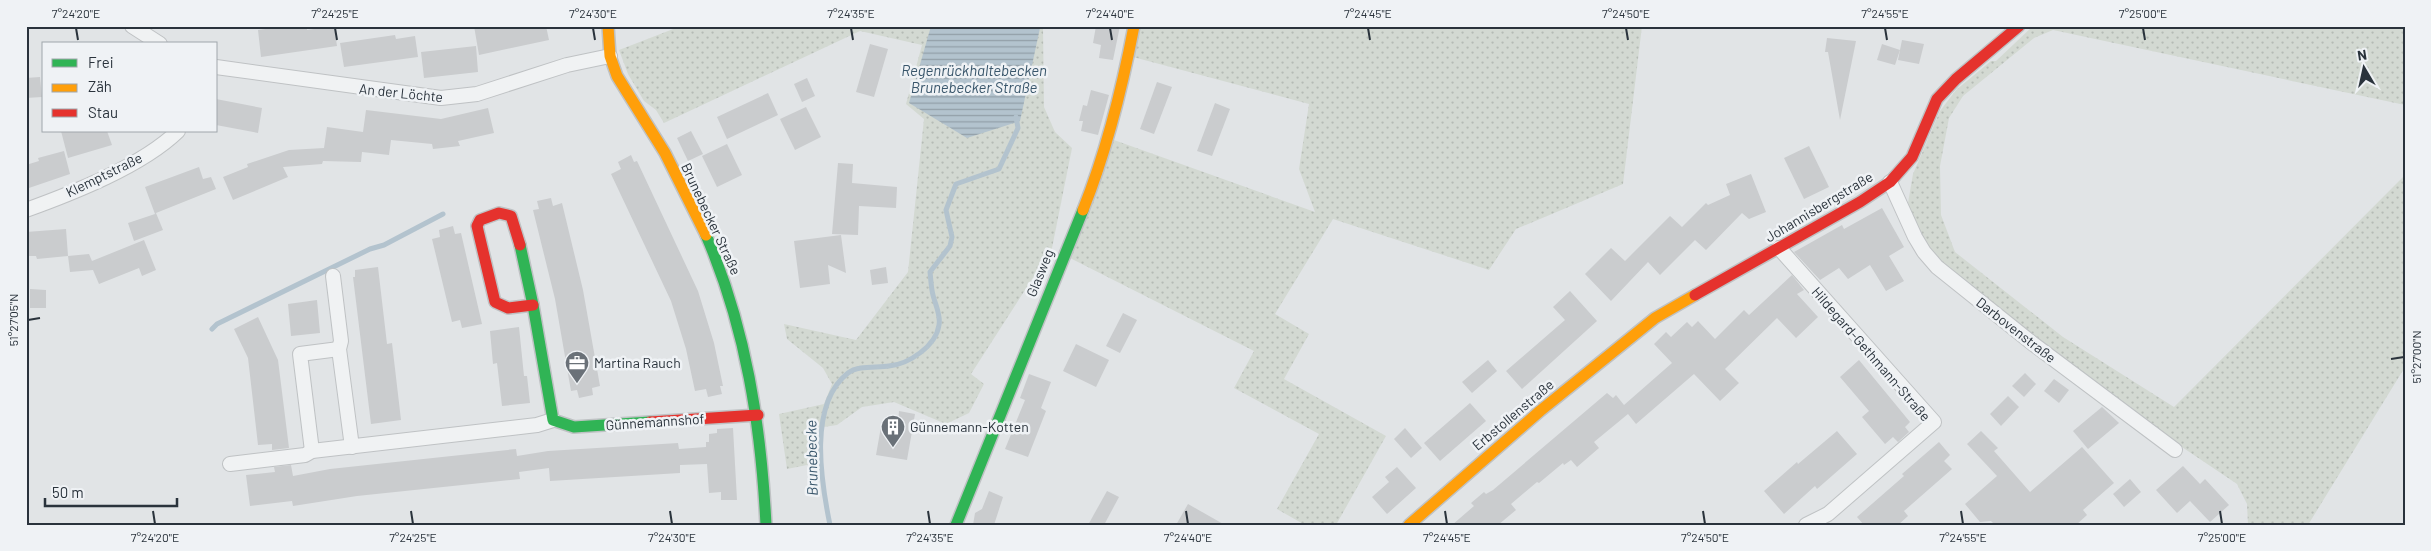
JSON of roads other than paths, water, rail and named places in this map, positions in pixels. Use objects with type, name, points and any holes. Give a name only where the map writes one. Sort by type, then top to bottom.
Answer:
[{"type":"street","points":[[132,26],[157,42]]},
{"type":"street","name":"Brunebecker Straße","points":[[608,26],[610,56],[620,80],[651,129],[685,194],[722,273],[743,338],[758,415],[766,525]]},
{"type":"street","name":"Glasweg","points":[[956,525],[1100,164],[1121,93],[1134,26]]},
{"type":"street","name":"Johannisbergstraße","points":[[1638,331],[1655,318],[1860,202],[1890,182],[1912,157],[1937,100],[1956,79],[2019,26]]},
{"type":"street","name":"An der Löchte","points":[[218,67],[441,98],[477,94],[567,65],[610,56]]},
{"type":"street","name":"Klemptstraße","points":[[26,210],[76,190],[134,162],[168,141],[177,132]]},
{"type":"street","name":"Darbovenstraße","points":[[1890,182],[1915,238],[1937,267],[2032,343],[2175,450]]},
{"type":"street","points":[[533,305],[508,309],[500,307],[495,302],[478,226],[480,220],[505,212],[513,216],[533,305],[554,420]]},
{"type":"street","name":"Hildegard-Gethmann-Straße","points":[[1779,248],[1934,422],[1831,519],[1806,525]]},
{"type":"street","points":[[333,276],[340,341],[339,349],[352,447]]},
{"type":"street","name":"Erbstollenstraße","points":[[1409,525],[1540,411],[1638,331]]},
{"type":"street","points":[[312,451],[300,354],[339,349]]},
{"type":"street","name":"Günnemannshof","points":[[230,464],[305,455],[312,451],[537,425],[554,420],[574,427],[758,415]]},
{"type":"water","name":"Regenrückhaltebecken Brunebecker Straße","points":[[931,26],[1038,26],[1040,28],[1020,121],[967,138],[909,103]]},
{"type":"waterway","name":"Brunebecke","points":[[830,525],[821,466],[822,423],[827,404],[835,387],[852,370],[897,365],[913,358],[933,340],[939,325],[939,313],[932,292],[930,272],[950,246],[952,237],[946,210],[956,184],[999,169],[1018,128],[1016,117]]},
{"type":"waterway","points":[[212,329],[217,324],[370,249],[384,245],[443,214]]},
{"type":"place","name":"Martina Rauch","points":[[577,384]]},
{"type":"place","name":"Günnemann-Kotten","points":[[893,448]]}]
